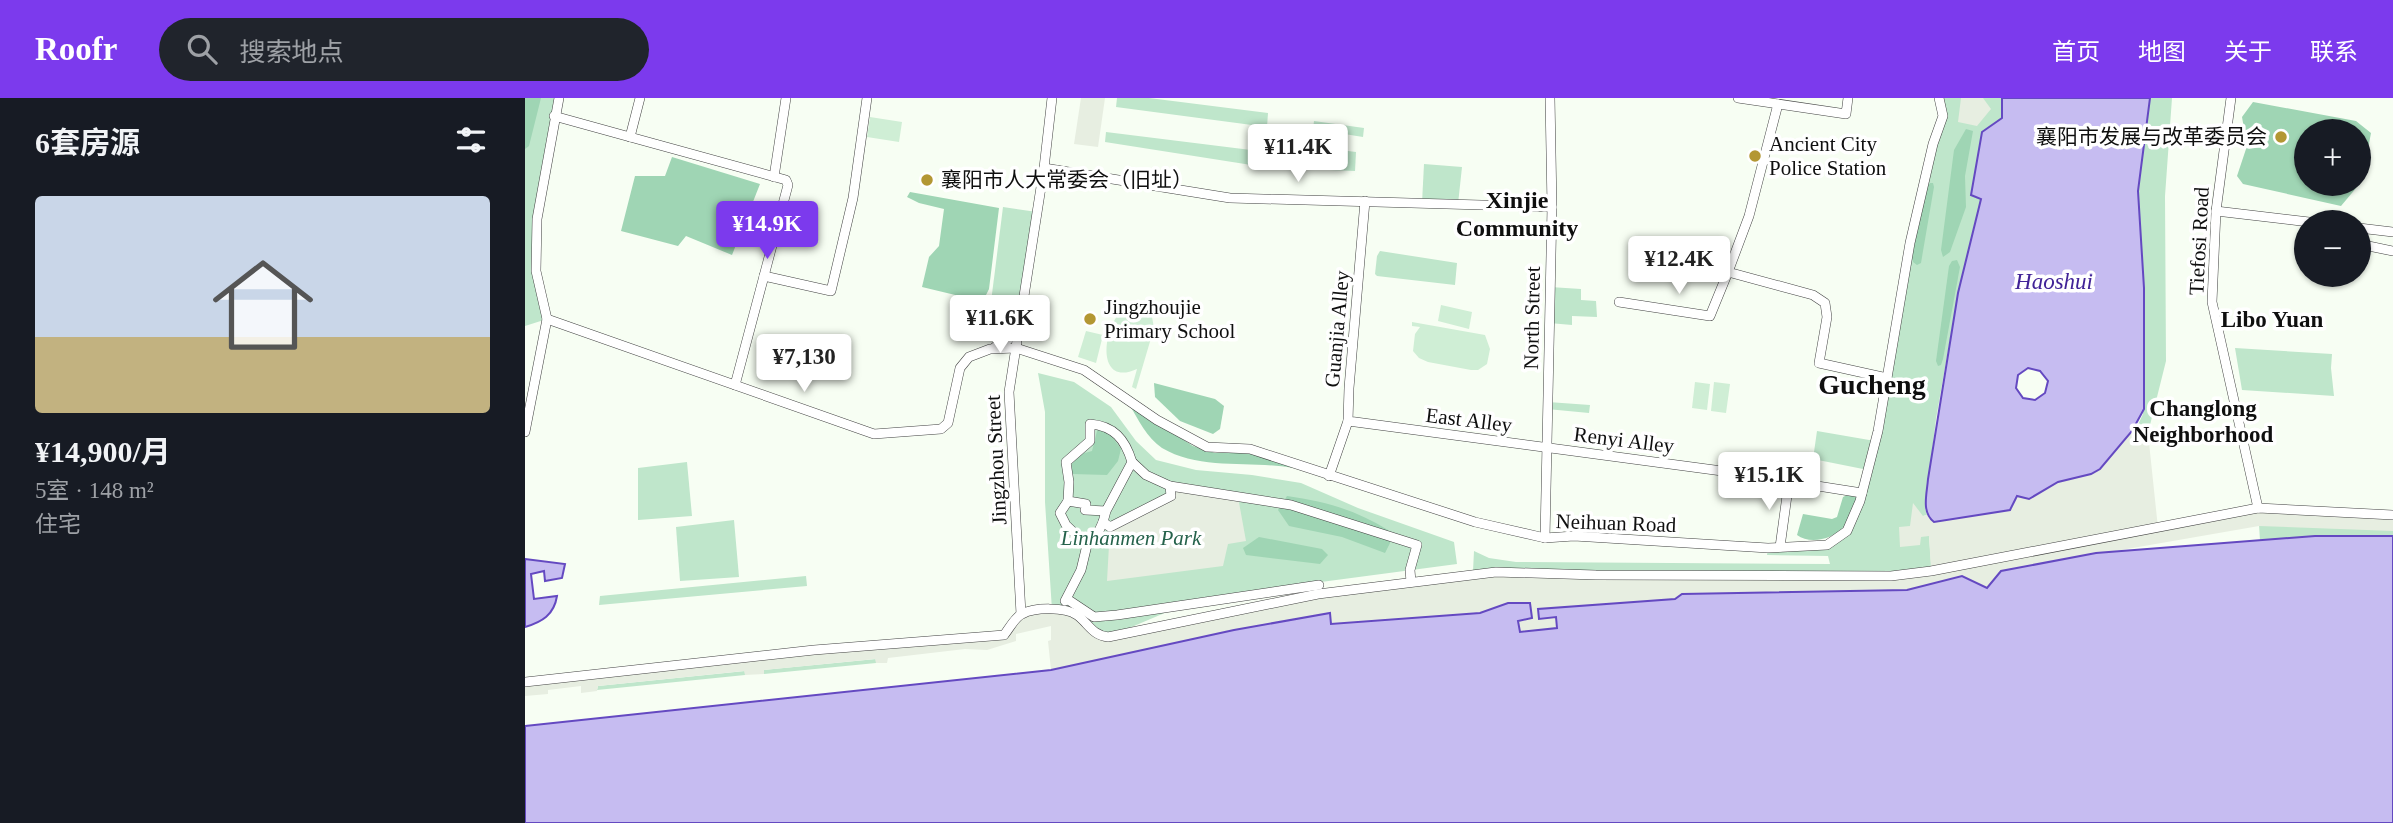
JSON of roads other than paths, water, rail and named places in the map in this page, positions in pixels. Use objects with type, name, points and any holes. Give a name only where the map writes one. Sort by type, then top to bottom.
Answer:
[{"type":"street","points":[[525,432],[547,319],[536,271],[537,219],[559,98]]},
{"type":"street","points":[[630,136],[640,98]]},
{"type":"street","points":[[774,177],[786,98]]},
{"type":"street","points":[[764,275],[831,291],[853,198],[867,98]]},
{"type":"street","name":"Jingzhou Street","points":[[1021,614],[1009,393],[1044,168],[1049,98]]},
{"type":"street","name":"North Street","points":[[1545,538],[1552,206],[1550,98]]},
{"type":"street","points":[[1738,98],[1846,114],[1848,98]]},
{"type":"street","name":"Neihuan Road","points":[[1016,348],[1084,370],[1157,421],[1207,447],[1250,449],[1475,522],[1545,538],[1574,536],[1780,547],[1827,545],[1847,530],[1862,493],[1878,431],[1910,243],[1933,144],[1943,116],[1939,98]]},
{"type":"street","name":"Tiefosi Road","points":[[2231,98],[2216,211],[2212,302],[2258,508]]},
{"type":"street","points":[[1619,302],[1710,316],[1749,216],[1778,104]]},
{"type":"street","points":[[554,116],[786,180],[788,185],[735,385]]},
{"type":"street","points":[[1044,168],[1230,198],[1552,206]]},
{"type":"street","name":"Guanjia Alley","points":[[1329,476],[1348,421],[1365,201]]},
{"type":"street","points":[[2216,211],[2294,220]]},
{"type":"street","points":[[2371,229],[2393,232]]},
{"type":"street","points":[[2371,246],[2393,251]]},
{"type":"street","points":[[1728,272],[1813,295],[1825,303],[1827,317],[1819,363],[1887,378]]},
{"type":"street","points":[[547,319],[874,434],[941,429],[948,423],[960,368],[968,357],[1008,340],[1020,321]]},
{"type":"street","points":[[1020,321],[1023,344],[1034,354]]},
{"type":"street","points":[[990,349],[1016,348]]},
{"type":"street","name":"East Alley","points":[[1348,421],[1547,448]]},
{"type":"street","points":[[1087,545],[1066,525],[1060,513],[1068,502],[1066,462],[1090,441],[1090,424],[1106,426],[1126,445],[1132,462],[1146,475],[1170,486],[1291,505],[1417,545],[1410,570],[1411,582]]},
{"type":"street","name":"Renyi Alley","points":[[1547,448],[1862,493]]},
{"type":"street","points":[[1061,610],[1081,570],[1087,545],[1097,535],[1106,511],[1132,462]]},
{"type":"street","points":[[1780,547],[1789,481]]},
{"type":"street","points":[[1103,522],[1110,527],[1171,496],[1170,486]]},
{"type":"street","points":[[1068,502],[1086,504],[1085,510],[1106,511]]},
{"type":"street","points":[[525,682],[814,650],[1004,635],[1021,614],[1039,610],[1061,610],[1077,615],[1099,636],[1108,637],[1318,594],[1496,572],[1891,576],[1931,571],[2258,508],[2393,515]]},
{"type":"street","points":[[1067,598],[1094,617],[1319,585]]},
{"type":"water","name":"Haoshui","points":[[2002,98],[2150,98],[2138,191],[2144,288],[2144,409],[2132,431],[2100,469],[2091,474],[2058,482],[2029,499],[2017,496],[2010,510],[1934,522],[1926,508],[1928,479],[1958,293],[1981,199],[1971,195],[1982,132],[2002,118]],"holes":[[[2028,368],[2040,371],[2048,381],[2045,393],[2035,400],[2023,398],[2016,388],[2018,375]]]},
{"type":"water","points":[[2315,536],[2393,536],[2393,823],[525,823],[525,726],[1051,670],[1234,630],[1330,613],[1331,624],[1480,613],[1508,603],[1530,603],[1532,618],[1518,621],[1520,632],[1557,628],[1556,617],[1539,619],[1538,609],[1675,599],[1682,594],[1907,590],[1962,576],[1987,588],[2001,571],[2096,553]]},
{"type":"water","points":[[525,559],[565,564],[562,578],[545,581],[544,571],[531,574],[534,599],[557,596],[546,617],[525,627]]},
{"type":"place","name":"襄阳市发展与改革委员会","points":[[2281,137]]},
{"type":"place","name":"Ancient City Police Station","points":[[1755,156]]},
{"type":"place","name":"襄阳市人大常委会（旧址）","points":[[927,180]]},
{"type":"place","name":"Jingzhoujie Primary School","points":[[1090,319]]},
{"type":"district","name":"Xinjie Community","points":[[1517,214]]},
{"type":"district","name":"Libo Yuan","points":[[2272,319]]},
{"type":"district","name":"Gucheng","points":[[1872,384]]},
{"type":"district","name":"Changlong Neighborhood","points":[[2203,421]]},
{"type":"park label","name":"Linhanmen Park","points":[[1131,538]]}]
